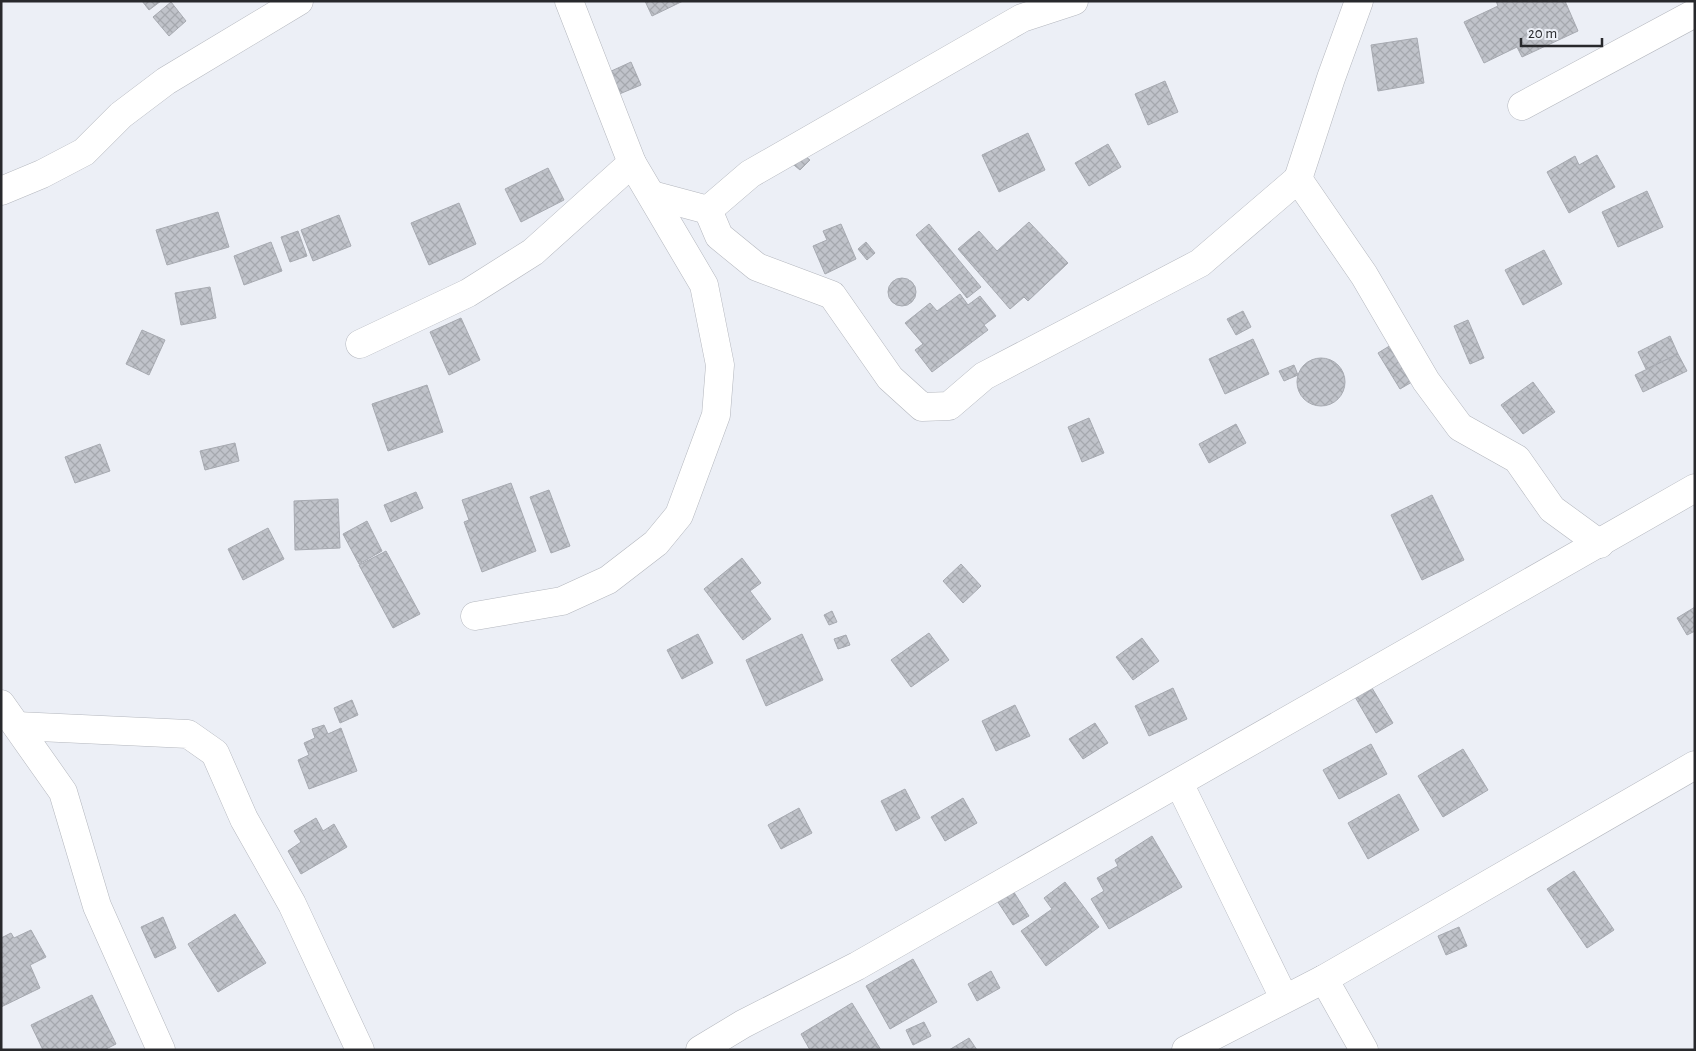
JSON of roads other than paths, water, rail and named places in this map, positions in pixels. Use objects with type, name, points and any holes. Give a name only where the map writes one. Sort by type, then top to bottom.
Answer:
[{"type":"street","points":[[1,191],[42,174],[84,152],[121,115],[166,81],[299,1]]},
{"type":"street","points":[[475,616],[562,600],[608,580],[656,543],[679,515],[716,415],[720,365],[704,285],[632,163],[569,1]]},
{"type":"street","points":[[708,210],[750,174],[1022,18],[1074,1]]},
{"type":"street","points":[[708,210],[718,236],[757,267],[832,295],[890,378],[922,407],[949,406],[984,376],[1200,263],[1298,178],[1330,78],[1359,1]]},
{"type":"street","points":[[1522,106],[1695,13]]},
{"type":"street","points":[[360,344],[468,293],[533,252],[632,163]]},
{"type":"street","points":[[1298,178],[1364,275],[1426,381],[1460,427],[1517,459],[1552,509],[1600,544]]},
{"type":"street","points":[[652,195],[708,210]]},
{"type":"street","points":[[700,1050],[743,1024],[856,966],[1600,544],[1695,488]]},
{"type":"street","points":[[1,704],[63,792],[97,906],[161,1050]]},
{"type":"street","points":[[17,726],[188,734],[215,753],[244,819],[292,904],[360,1050]]},
{"type":"street","points":[[1186,1050],[1324,979],[1695,765]]},
{"type":"street","points":[[1179,783],[1284,998]]},
{"type":"street","points":[[1324,979],[1364,1050]]}]
